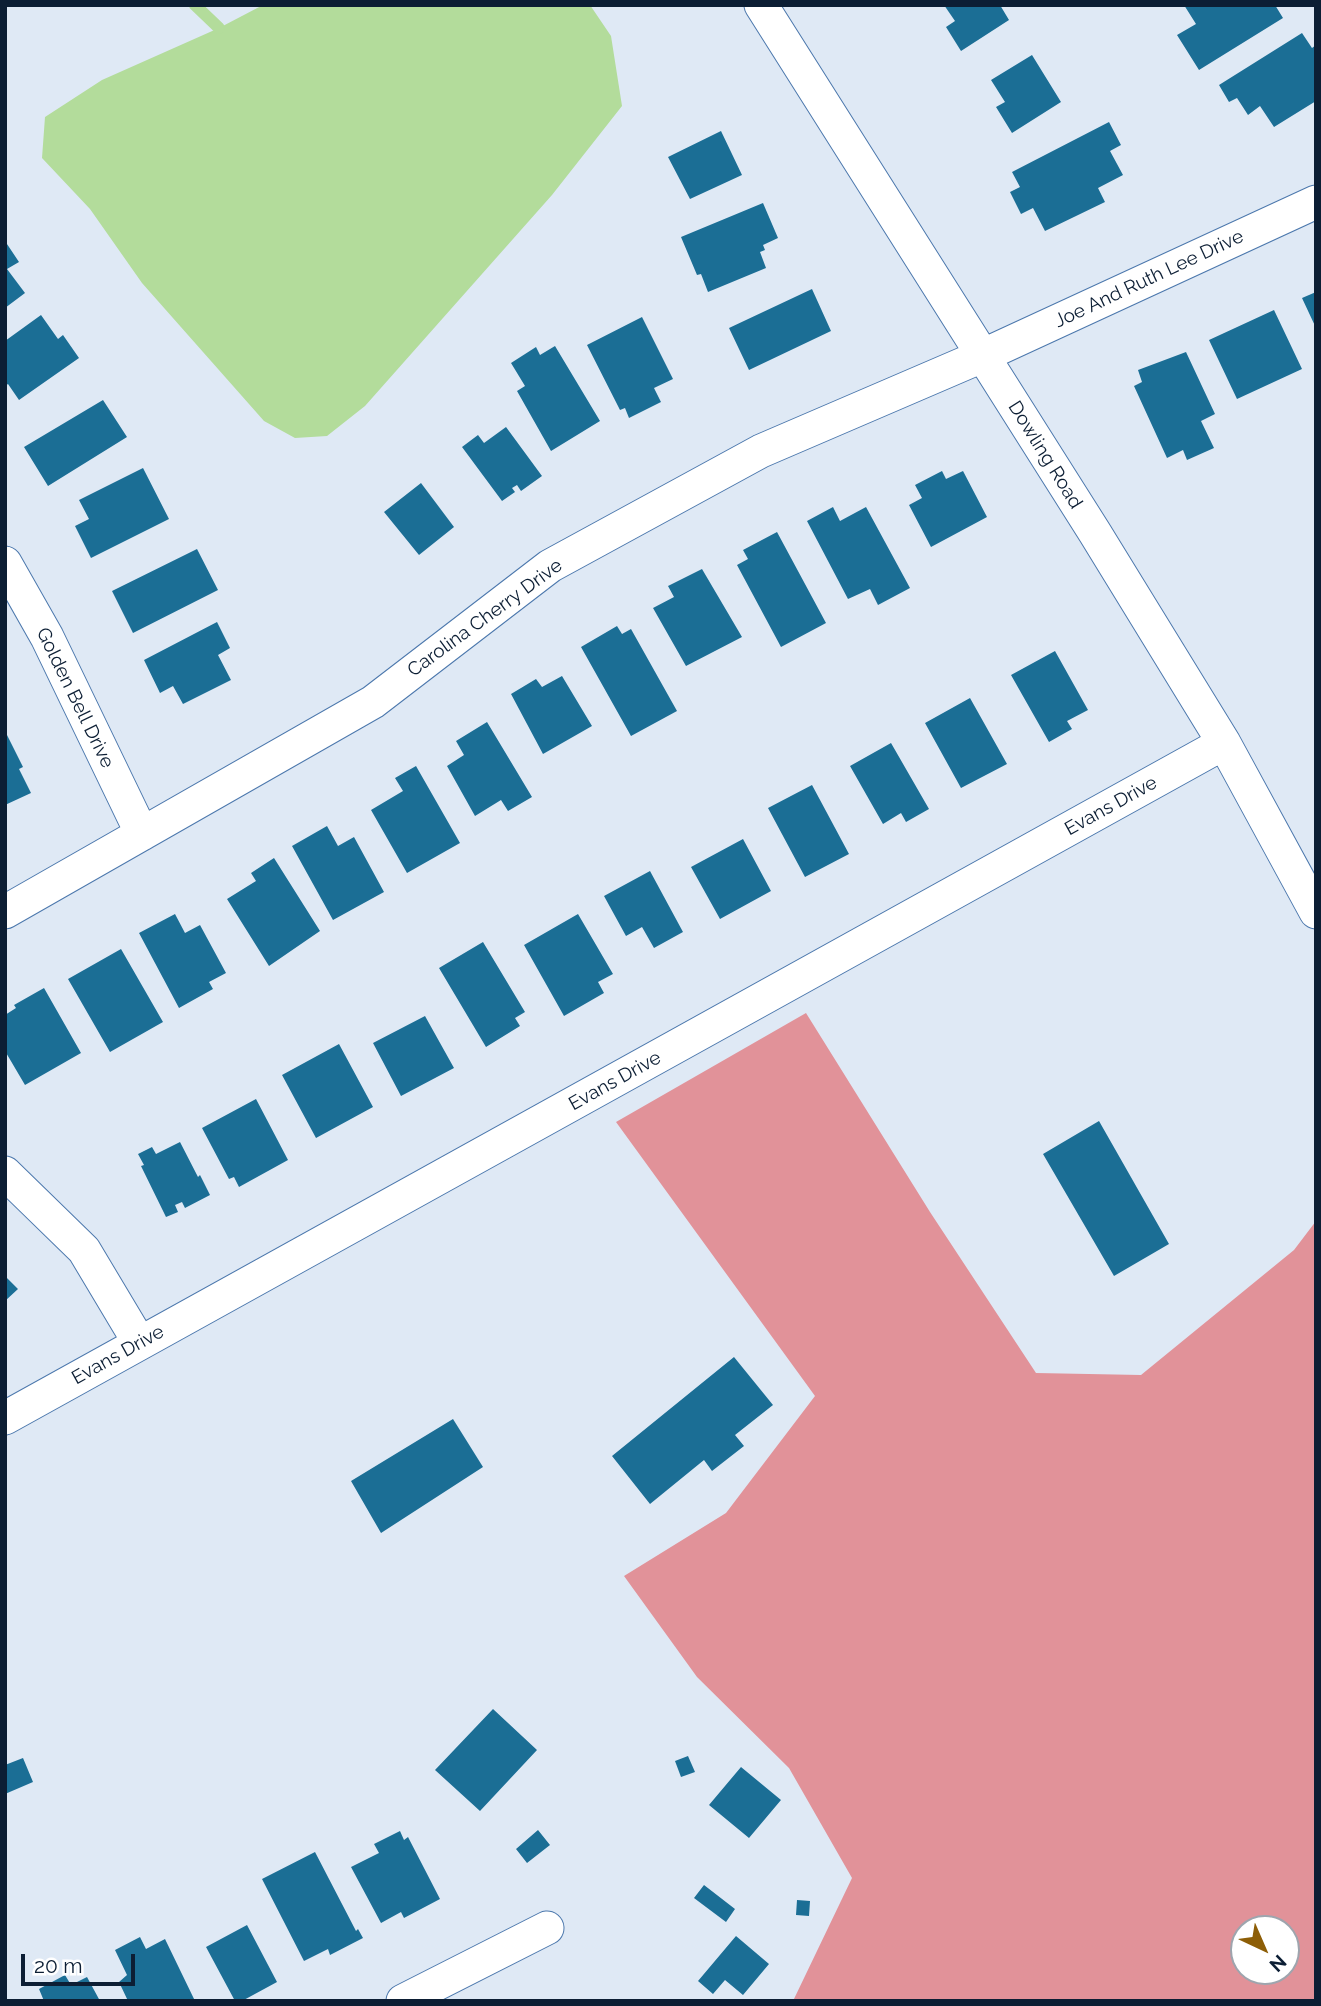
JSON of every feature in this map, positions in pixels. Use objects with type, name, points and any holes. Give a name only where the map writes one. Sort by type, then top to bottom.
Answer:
[{"type":"street","name":"Dowling Road","points":[[761,5],[1224,743],[1316,912]]},
{"type":"street","name":"Joe And Ruth Lee Drive","points":[[982,356],[1316,202]]},
{"type":"street","name":"Carolina Cherry Drive","points":[[5,912],[373,702],[550,566],[761,451],[982,356]]},
{"type":"street","name":"Golden Bell Drive","points":[[5,563],[47,637],[142,834]]},
{"type":"street","name":"Evans Drive","points":[[5,1418],[1224,743]]},
{"type":"street","points":[[5,1173],[84,1250],[139,1342]]},
{"type":"street","points":[[403,2001],[547,1928]]},
{"type":"shaded area","points":[[263,5],[590,5],[611,36],[622,106],[552,195],[365,406],[327,436],[295,438],[264,421],[142,283],[90,209],[42,158],[45,117],[102,80],[219,28]]},
{"type":"shaded area","points":[[806,1013],[930,1212],[1036,1373],[1141,1375],[1294,1250],[1316,1221],[1316,2001],[793,2001],[852,1878],[789,1768],[697,1677],[624,1576],[726,1513],[815,1396],[616,1122]]},
{"type":"building","points":[[944,5],[1000,5],[1009,20],[961,51],[946,27],[955,21]]},
{"type":"building","points":[[1184,5],[1275,5],[1283,18],[1199,70],[1177,35],[1196,24]]},
{"type":"building","points":[[1302,33],[1312,48],[1316,45],[1316,101],[1274,127],[1260,106],[1248,115],[1237,98],[1229,102],[1219,85]]},
{"type":"building","points":[[1032,55],[1061,102],[1012,133],[996,107],[1005,102],[991,80]]},
{"type":"building","points":[[1109,122],[1121,145],[1110,151],[1123,175],[1098,188],[1105,202],[1045,231],[1033,208],[1021,214],[1010,192],[1020,187],[1012,172]]},
{"type":"building","points":[[721,131],[742,175],[690,199],[668,157]]},
{"type":"building","points":[[763,203],[778,238],[763,245],[765,250],[760,252],[766,268],[708,292],[701,274],[697,275],[681,237]]},
{"type":"building","points":[[5,241],[19,262],[7,269],[25,293],[5,308]]},
{"type":"building","points":[[812,289],[831,331],[749,370],[729,328]]},
{"type":"building","points":[[1316,292],[1316,328],[1302,298]]},
{"type":"building","points":[[1274,310],[1302,369],[1237,399],[1209,340]]},
{"type":"building","points":[[41,315],[58,339],[63,335],[79,358],[19,400],[8,384],[5,386],[5,341]]},
{"type":"building","points":[[642,317],[673,379],[654,388],[661,402],[629,418],[625,408],[620,410],[587,345]]},
{"type":"building","points":[[555,346],[600,421],[551,451],[517,391],[525,386],[511,363],[536,347],[540,355]]},
{"type":"building","points":[[1186,352],[1215,414],[1201,421],[1214,448],[1187,460],[1183,450],[1167,458],[1134,386],[1142,382],[1138,370]]},
{"type":"building","points":[[103,400],[127,437],[48,486],[24,447]]},
{"type":"building","points":[[506,427],[542,476],[521,491],[517,485],[512,488],[515,492],[502,501],[462,447],[478,435],[484,443]]},
{"type":"building","points":[[143,468],[169,519],[91,558],[75,526],[89,519],[79,500]]},
{"type":"building","points":[[942,471],[946,479],[963,471],[987,517],[931,547],[909,505],[922,498],[915,485]]},
{"type":"building","points":[[421,483],[454,527],[419,555],[384,512]]},
{"type":"building","points":[[833,507],[840,521],[866,507],[910,588],[878,605],[870,589],[848,599],[807,521]]},
{"type":"building","points":[[777,532],[826,623],[781,647],[737,565],[748,559],[743,550]]},
{"type":"building","points":[[197,549],[218,590],[133,633],[112,591]]},
{"type":"building","points":[[702,569],[742,637],[686,666],[653,608],[674,597],[668,586]]},
{"type":"building","points":[[217,622],[230,648],[218,655],[231,680],[183,704],[173,686],[160,693],[144,660]]},
{"type":"building","points":[[617,626],[622,634],[631,629],[677,711],[631,736],[581,647]]},
{"type":"building","points":[[1055,651],[1088,710],[1067,721],[1072,729],[1049,742],[1011,675]]},
{"type":"building","points":[[562,676],[592,726],[543,754],[511,694],[536,679],[542,687]]},
{"type":"building","points":[[970,698],[1007,764],[961,788],[925,723]]},
{"type":"building","points":[[487,722],[532,797],[508,811],[501,800],[475,816],[447,766],[464,755],[456,741]]},
{"type":"building","points":[[7,735],[23,767],[19,769],[31,793],[5,805],[5,737]]},
{"type":"building","points":[[891,743],[929,809],[906,822],[901,813],[883,824],[850,766]]},
{"type":"building","points":[[416,766],[460,843],[407,873],[371,810],[403,791],[395,778]]},
{"type":"building","points":[[812,785],[849,854],[805,877],[768,808]]},
{"type":"building","points":[[327,826],[338,846],[354,837],[384,892],[333,920],[292,846]]},
{"type":"building","points":[[743,839],[771,891],[720,919],[691,867]]},
{"type":"building","points":[[274,858],[320,931],[269,966],[227,899],[256,881],[251,873]]},
{"type":"building","points":[[650,871],[683,932],[654,948],[642,927],[626,936],[604,896]]},
{"type":"building","points":[[175,914],[185,933],[200,925],[226,973],[209,982],[213,989],[179,1008],[139,933]]},
{"type":"building","points":[[578,914],[613,974],[598,982],[604,993],[564,1016],[524,945]]},
{"type":"building","points":[[483,942],[525,1012],[515,1018],[520,1026],[486,1047],[439,968]]},
{"type":"building","points":[[121,949],[163,1022],[110,1052],[68,979]]},
{"type":"building","points":[[44,988],[81,1053],[25,1085],[5,1051],[5,1015],[16,1008],[14,1005]]},
{"type":"building","points":[[425,1016],[454,1068],[401,1096],[373,1043]]},
{"type":"building","points":[[339,1044],[373,1107],[316,1138],[282,1075]]},
{"type":"building","points":[[256,1099],[288,1160],[239,1187],[234,1177],[229,1179],[202,1128]]},
{"type":"building","points":[[1099,1121],[1169,1244],[1114,1276],[1043,1154]]},
{"type":"building","points":[[180,1142],[210,1195],[185,1208],[182,1202],[175,1205],[178,1212],[166,1217],[141,1166],[144,1165],[138,1154],[152,1147],[156,1154]]},
{"type":"building","points":[[5,1276],[18,1289],[5,1301]]},
{"type":"building","points":[[734,1357],[773,1405],[735,1435],[744,1446],[712,1471],[704,1460],[650,1504],[612,1456]]},
{"type":"building","points":[[453,1419],[483,1467],[381,1533],[351,1481]]},
{"type":"building","points":[[493,1709],[537,1750],[480,1811],[435,1770]]},
{"type":"building","points":[[688,1756],[695,1772],[681,1777],[675,1761]]},
{"type":"building","points":[[23,1758],[33,1782],[5,1794],[5,1765]]},
{"type":"building","points":[[741,1767],[781,1800],[749,1838],[709,1805]]},
{"type":"building","points":[[538,1830],[550,1845],[527,1863],[516,1849]]},
{"type":"building","points":[[400,1831],[404,1840],[408,1837],[440,1899],[404,1918],[401,1912],[381,1923],[351,1867],[379,1853],[374,1844]]},
{"type":"building","points":[[315,1852],[356,1931],[358,1929],[363,1938],[330,1955],[328,1949],[304,1961],[262,1879]]},
{"type":"building","points":[[704,1885],[735,1909],[726,1922],[694,1898]]},
{"type":"building","points":[[797,1900],[810,1901],[809,1916],[796,1915]]},
{"type":"building","points":[[247,1925],[277,1982],[242,2001],[235,2001],[206,1947]]},
{"type":"building","points":[[736,1936],[769,1964],[743,1995],[725,1980],[713,1994],[698,1981]]},
{"type":"building","points":[[140,1937],[146,1949],[165,1939],[195,2001],[128,2001],[119,1982],[127,1975],[115,1950]]},
{"type":"building","points":[[65,1975],[71,1985],[87,1977],[100,2001],[44,2001],[39,1989]]},
{"type":"waterway","points":[[195,5],[219,28]]}]
